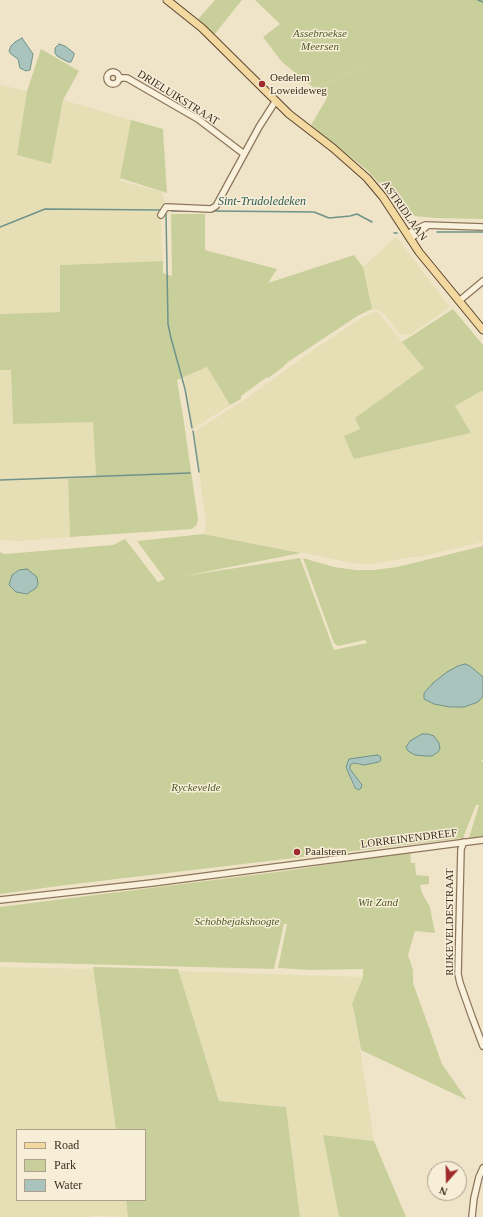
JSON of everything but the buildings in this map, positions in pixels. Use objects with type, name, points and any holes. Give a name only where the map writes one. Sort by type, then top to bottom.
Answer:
[{"type":"main road","name":"ASTRIDLAAN","points":[[167,0],[202,28],[275,102],[351,163],[367,178],[383,197],[408,236],[483,330]]},
{"type":"street","name":"DRIELUIKSTRAAT","points":[[119,78],[127,78],[198,119],[244,154]]},
{"type":"street","points":[[161,215],[166,207],[211,209],[216,206],[259,127],[275,102]]},
{"type":"street","points":[[408,236],[431,226],[483,227]]},
{"type":"street","points":[[459,300],[483,281]]},
{"type":"street","name":"LORREINENDREEF","points":[[0,900],[152,883],[483,840]]},
{"type":"street","name":"RIJKEVELDESTRAAT","points":[[464,842],[461,849],[458,974],[483,1046]]},
{"type":"street","points":[[472,1217],[474,1198],[479,1177],[483,1168]]},
{"type":"shaded area","points":[[0,85],[27,91],[17,155],[51,163],[63,100],[131,120],[120,181],[162,192],[166,207],[161,215],[163,261],[60,265],[60,312],[0,314]]},
{"type":"shaded area","points":[[396,237],[450,307],[410,335],[399,333],[385,315],[372,309],[363,267]]},
{"type":"shaded area","points":[[373,312],[378,313],[381,316],[424,368],[355,418],[360,429],[354,459],[471,433],[454,405],[483,390],[483,542],[420,557],[411,557],[375,564],[365,564],[352,563],[203,534],[206,525],[194,432],[250,396],[309,353]]},
{"type":"shaded area","points":[[207,367],[230,405],[193,429],[184,377]]},
{"type":"shaded area","points":[[0,370],[11,370],[13,424],[93,421],[96,477],[68,479],[70,537],[20,541],[0,540]]},
{"type":"shaded area","points":[[0,967],[93,969],[116,1129],[16,1129],[16,1201],[126,1201],[128,1217],[0,1217]]},
{"type":"shaded area","points":[[179,971],[363,977],[352,1004],[374,1141],[323,1135],[339,1217],[300,1217],[286,1107],[219,1101]]},
{"type":"green space","points":[[215,0],[242,0],[214,35],[198,19]]},
{"type":"green space","name":"Assebroekse Meersen","points":[[255,0],[483,0],[483,219],[435,218],[404,215],[399,211],[383,187],[368,171],[311,125],[327,98],[317,87],[390,56],[314,88],[282,62],[263,37],[280,24]]},
{"type":"green space","points":[[41,49],[79,71],[63,100],[51,164],[17,155],[27,91]]},
{"type":"green space","points":[[131,120],[163,129],[167,193],[120,178]]},
{"type":"green space","points":[[171,214],[205,214],[205,250],[277,269],[268,283],[354,255],[363,267],[372,309],[359,315],[288,362],[282,368],[241,396],[241,399],[230,405],[207,367],[177,380],[198,519],[197,525],[192,529],[70,537],[68,479],[96,477],[93,422],[13,424],[11,370],[0,370],[0,314],[60,312],[60,265],[163,261],[163,273],[172,276]]},
{"type":"green space","points":[[453,309],[483,345],[483,390],[455,406],[471,433],[354,459],[344,436],[360,429],[355,418],[424,368],[402,342]]},
{"type":"green space","name":"Ryckevelde","points":[[203,534],[301,553],[184,576],[300,558],[334,650],[367,643],[365,640],[338,646],[334,643],[303,558],[334,567],[356,570],[374,570],[397,567],[483,546],[483,759],[481,761],[483,762],[483,836],[469,838],[479,805],[476,805],[463,838],[0,894],[0,552],[5,554],[113,545],[125,539],[158,582],[165,579],[137,541]],"holes":[[[369,756],[370,763],[360,765],[354,763],[350,765],[350,769],[356,779],[360,781],[353,786],[347,767],[354,758],[358,759]]]},
{"type":"green space","name":"Wit Zand","points":[[410,852],[411,863],[415,863],[416,875],[429,876],[429,884],[420,885],[422,893],[430,907],[435,933],[415,931],[408,955],[413,970],[413,983],[442,1064],[467,1100],[361,1050],[352,1004],[363,977],[363,969],[310,970],[278,968],[287,924],[284,924],[274,969],[0,962],[0,907],[285,871]]},
{"type":"green space","points":[[93,967],[178,969],[219,1101],[286,1107],[300,1217],[128,1217],[126,1201],[146,1201],[146,1129],[116,1129]]},
{"type":"green space","points":[[323,1135],[374,1141],[406,1217],[339,1217]]},
{"type":"water","points":[[22,38],[33,54],[30,70],[26,71],[20,68],[18,59],[9,51],[15,42]]},
{"type":"water","points":[[59,44],[65,46],[74,53],[71,62],[57,56],[55,53],[55,48]]},
{"type":"water","points":[[27,569],[37,577],[38,584],[36,588],[27,594],[16,592],[9,585],[12,575],[19,570]]},
{"type":"water","points":[[465,664],[470,666],[483,677],[483,696],[478,702],[464,707],[450,707],[434,704],[424,699],[424,693],[433,683],[447,672]]},
{"type":"water","points":[[422,734],[434,736],[439,743],[440,749],[432,756],[415,755],[408,751],[406,747],[410,741]]},
{"type":"water","points":[[377,755],[380,756],[381,760],[379,762],[364,765],[354,763],[350,765],[350,769],[362,785],[359,790],[355,788],[346,767],[349,759]]},
{"type":"waterway","points":[[478,0],[483,2]]},
{"type":"waterway","name":"Sint-Trudoledeken","points":[[0,227],[45,209],[162,210]]},
{"type":"waterway","name":"Sint-Trudoledeken","points":[[172,211],[198,211]]},
{"type":"waterway","name":"Sint-Trudoledeken","points":[[212,211],[314,212],[329,218],[357,214],[372,222]]},
{"type":"waterway","points":[[166,213],[168,324],[185,389],[192,428]]},
{"type":"waterway","name":"Sint-Trudoledeken","points":[[437,232],[483,232]]},
{"type":"waterway","points":[[193,431],[199,472]]},
{"type":"waterway","points":[[0,480],[190,473]]},
{"type":"place","name":"Oedelem Loweideweg","points":[[262,84]]},
{"type":"place","name":"Paalsteen","points":[[297,852]]},
{"type":"park label","name":"Schobbejakshoogte","points":[[237,922]]}]
